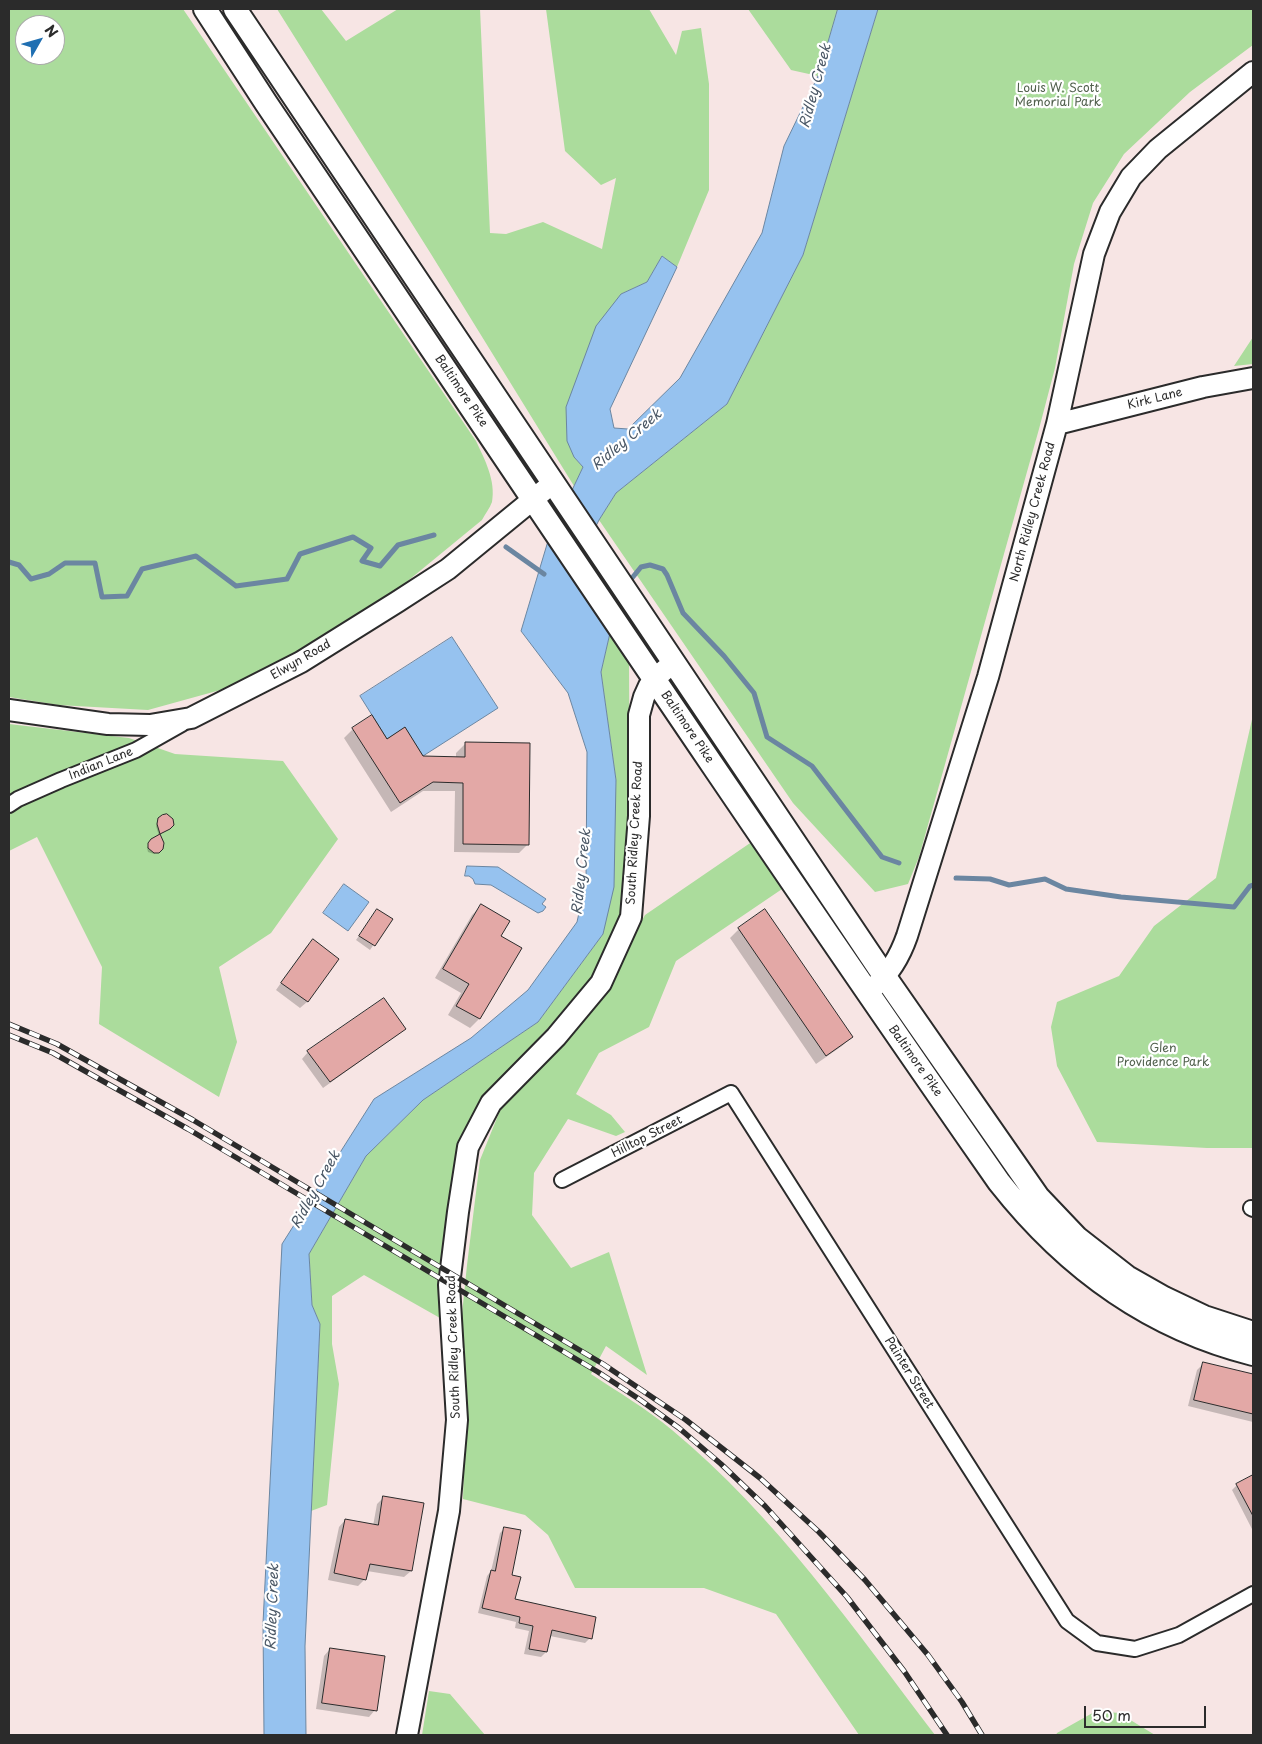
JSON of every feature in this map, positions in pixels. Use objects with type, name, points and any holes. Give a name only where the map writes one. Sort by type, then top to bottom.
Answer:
[{"type":"main road","name":"Baltimore Pike","points":[[205,9],[266,103],[654,679],[999,1182],[1054,1244],[1098,1281],[1154,1316],[1218,1343],[1253,1354]]},
{"type":"main road","name":"Baltimore Pike","points":[[235,9],[673,663],[1028,1183],[1063,1224],[1110,1265],[1151,1291],[1204,1316],[1253,1333]]},
{"type":"street","name":"North Ridley Creek Road","points":[[868,993],[886,977],[898,958],[907,936],[985,686],[1057,424],[1094,254],[1110,212],[1132,177],[1158,149],[1253,72]]},
{"type":"street","name":"Kirk Lane","points":[[1057,424],[1204,387],[1253,378]]},
{"type":"street","name":"Elwyn Road","points":[[9,710],[108,724],[150,725],[191,718],[301,662],[448,569],[533,499],[559,491]]},
{"type":"street","name":"South Ridley Creek Road","points":[[407,1735],[450,1510],[457,1420],[449,1285],[468,1147],[491,1103],[556,1037],[601,984],[631,917],[639,816],[639,715],[644,697],[654,679],[673,663]]},
{"type":"street","name":"Indian Lane","points":[[9,805],[18,799],[61,780],[136,750],[191,718]]},
{"type":"street","name":"Hilltop Street","points":[[562,1180],[731,1093]]},
{"type":"street","name":"Painter Street","points":[[731,1093],[1067,1621],[1097,1643],[1136,1649],[1179,1635],[1253,1594]]},
{"type":"green space","points":[[9,9],[183,9],[476,441],[491,478],[492,502],[482,520],[393,593],[299,654],[267,666],[224,689],[148,710],[58,705],[9,697]]},
{"type":"green space","points":[[277,9],[321,9],[346,41],[398,9],[480,9],[490,233],[506,234],[543,222],[602,249],[616,178],[601,185],[565,151],[546,9],[649,9],[676,55],[682,31],[701,28],[709,84],[709,190],[677,267],[662,256],[647,282],[621,294],[574,457],[583,467],[574,486],[431,254]]},
{"type":"green space","points":[[748,9],[838,9],[818,76],[791,70]]},
{"type":"green space","name":"Louis W. Scott Memorial Park","points":[[878,9],[1253,9],[1253,45],[1190,92],[1124,154],[1093,203],[1074,264],[1055,368],[1039,429],[919,857],[908,884],[875,892],[793,803],[599,520],[616,493],[727,404],[803,255]]},
{"type":"green space","points":[[1253,337],[1253,364],[1234,366]]},
{"type":"green space","points":[[610,633],[629,660],[630,866],[625,910],[592,976],[551,1025],[495,1084],[470,1120],[457,1158],[442,1276],[440,1318],[364,1275],[332,1296],[332,1344],[339,1384],[327,1505],[311,1511],[320,1324],[312,1305],[309,1254],[366,1156],[423,1100],[538,1022],[603,934],[616,780],[601,672]]},
{"type":"green space","name":"Glen Providence Park","points":[[1253,715],[1253,1148],[1207,1148],[1097,1142],[1057,1066],[1051,1027],[1057,1002],[1119,976],[1154,926],[1216,878]]},
{"type":"green space","points":[[9,724],[129,738],[175,754],[283,761],[338,839],[271,933],[219,967],[237,1042],[219,1097],[99,1024],[102,967],[37,837],[9,851]]},
{"type":"green space","points":[[756,839],[788,885],[676,961],[649,1027],[599,1053],[576,1094],[611,1115],[625,1132],[616,1136],[568,1119],[534,1173],[532,1215],[571,1268],[609,1252],[647,1375],[606,1346],[591,1374],[643,1408],[672,1430],[710,1463],[746,1499],[812,1575],[935,1735],[859,1735],[776,1614],[704,1588],[575,1588],[548,1535],[525,1515],[463,1499],[465,1428],[462,1314],[480,1160],[501,1108],[605,987],[645,915]]},
{"type":"green space","points":[[429,1691],[450,1694],[485,1735],[422,1735]]},
{"type":"green space","points":[[1096,1711],[1119,1713],[1155,1735],[1056,1735]]},
{"type":"water","name":"Ridley Creek","points":[[838,9],[878,9],[803,255],[727,404],[616,493],[599,520],[571,576],[610,633],[601,672],[616,780],[614,887],[603,934],[538,1022],[423,1100],[366,1156],[309,1254],[312,1305],[320,1324],[305,1646],[306,1735],[264,1735],[263,1623],[282,1244],[374,1099],[471,1038],[528,990],[577,922],[586,881],[587,752],[568,693],[521,631],[548,541],[583,467],[574,457],[567,441],[566,407],[596,326],[621,294],[647,282],[662,256],[677,267],[610,409],[614,428],[628,429],[680,378],[762,233],[784,146],[818,76]]},
{"type":"water","points":[[452,637],[498,708],[423,756],[405,728],[387,739],[360,696]]},
{"type":"water","points":[[467,866],[498,867],[546,899],[542,904],[546,907],[538,913],[491,885],[475,884],[473,879],[465,876]]},
{"type":"water","points":[[344,884],[369,902],[348,931],[323,913]]},
{"type":"building","points":[[372,715],[387,739],[405,727],[423,756],[465,757],[465,742],[530,743],[529,845],[463,844],[463,783],[433,782],[400,803],[352,728]]},
{"type":"building","points":[[167,814],[173,819],[174,825],[160,834],[157,824],[158,818]]},
{"type":"building","points":[[160,834],[164,843],[163,849],[159,853],[154,853],[148,848],[148,843]]},
{"type":"building","points":[[481,904],[510,921],[501,936],[522,948],[480,1019],[456,1006],[469,984],[443,969]]},
{"type":"building","points":[[377,909],[393,919],[375,946],[359,936]]},
{"type":"building","points":[[765,909],[853,1037],[826,1056],[738,928]]},
{"type":"building","points":[[313,939],[339,959],[308,1002],[281,983]]},
{"type":"building","points":[[384,998],[406,1029],[330,1082],[307,1051]]},
{"type":"building","points":[[1203,1362],[1253,1374],[1253,1414],[1194,1400]]},
{"type":"building","points":[[1253,1475],[1253,1516],[1236,1484]]},
{"type":"building","points":[[383,1496],[424,1503],[412,1571],[370,1564],[366,1580],[334,1573],[345,1519],[378,1525]]},
{"type":"building","points":[[504,1527],[521,1530],[512,1575],[521,1577],[515,1599],[596,1617],[592,1639],[552,1630],[547,1652],[529,1649],[533,1626],[519,1623],[520,1617],[482,1608],[491,1570],[495,1571]]},
{"type":"building","points":[[330,1648],[385,1656],[377,1711],[322,1703]]},
{"type":"waterway","points":[[9,562],[19,565],[31,579],[49,574],[65,563],[95,563],[102,597],[127,596],[142,569],[196,556],[236,586],[287,579],[300,554],[353,537],[371,548],[362,561],[380,566],[398,545],[434,535]]},
{"type":"waterway","points":[[506,547],[544,574]]},
{"type":"waterway","points":[[628,583],[641,567],[650,565],[663,569],[683,613],[724,656],[754,693],[767,737],[812,766],[882,857],[899,863]]},
{"type":"waterway","points":[[956,878],[990,879],[1009,885],[1045,879],[1066,889],[1121,897],[1234,907],[1250,886],[1253,885]]},
{"type":"railway","points":[[9,1024],[57,1044],[193,1120],[603,1364],[686,1420],[760,1478],[819,1532],[865,1580],[928,1655],[962,1702],[982,1735]]},
{"type":"railway","points":[[9,1035],[53,1053],[188,1129],[598,1372],[679,1428],[721,1464],[765,1506],[847,1597],[904,1671],[947,1735]]}]
